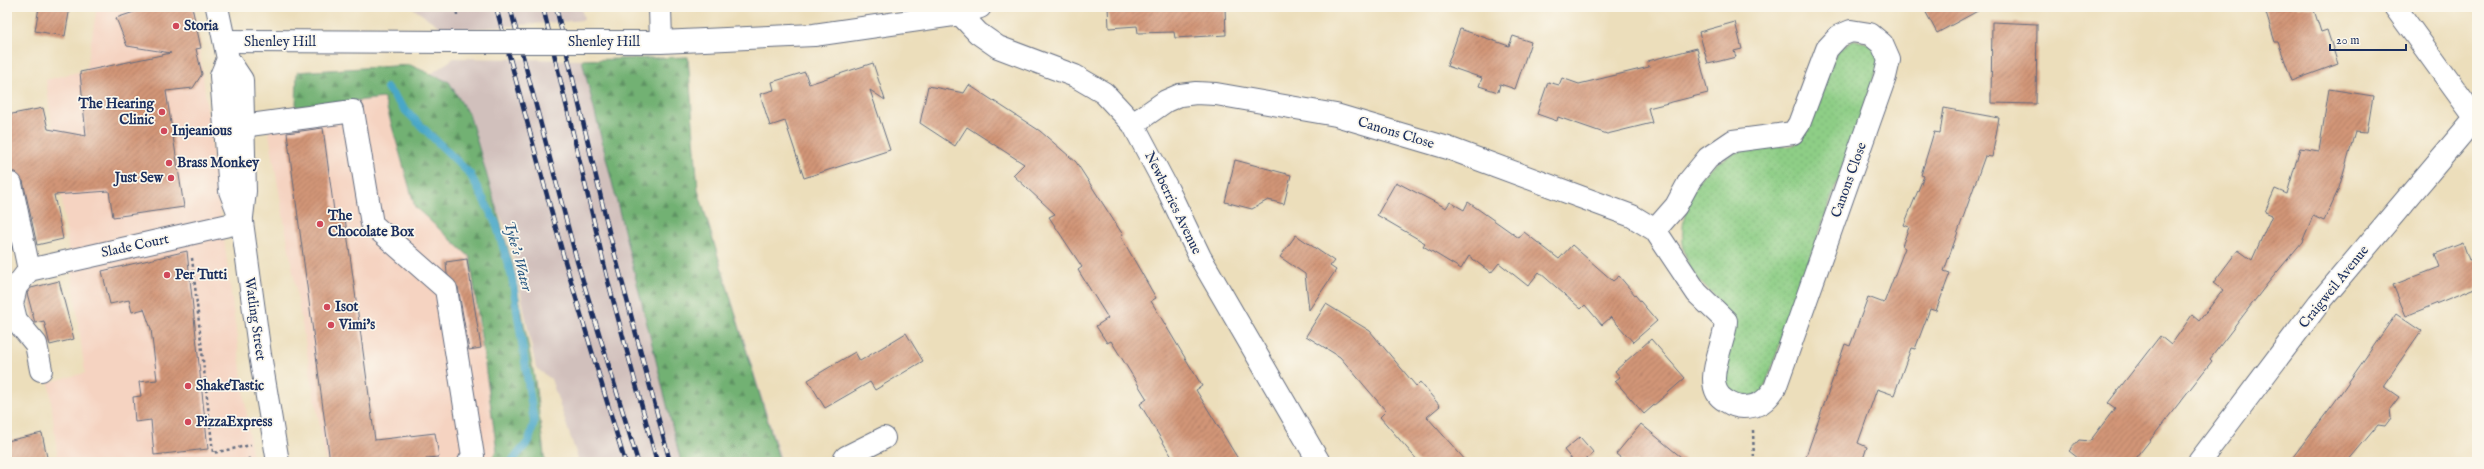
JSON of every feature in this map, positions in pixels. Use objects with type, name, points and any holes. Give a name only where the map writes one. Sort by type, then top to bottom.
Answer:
[{"type":"street","name":"Watling Street","points":[[217,7],[227,50],[242,80],[245,191],[242,222],[260,355],[278,462]]},
{"type":"street","points":[[660,7],[662,42]]},
{"type":"street","points":[[2395,7],[2476,119]]},
{"type":"street","name":"Shenley Hill","points":[[227,50],[453,42],[662,42],[814,35],[970,10]]},
{"type":"street","name":"Newberries Avenue","points":[[970,10],[978,33],[998,47],[1075,76],[1104,93],[1133,124],[1168,190],[1200,257],[1319,462]]},
{"type":"street","name":"Canons Close","points":[[1133,124],[1166,101],[1180,95],[1196,93],[1216,94],[1336,115],[1448,148],[1632,216],[1655,230],[1697,293],[1726,321],[1726,331],[1715,367],[1714,383],[1721,399],[1737,407],[1753,407],[1765,402],[1775,388],[1885,77],[1889,60],[1882,44],[1870,34],[1851,31],[1839,36],[1827,49],[1799,124],[1793,133],[1733,141],[1708,158],[1690,180],[1676,206],[1655,230]]},
{"type":"street","name":"Watling Street","points":[[227,50],[221,76],[227,167],[230,191],[242,222]]},
{"type":"street","points":[[243,126],[353,111],[372,224],[446,289],[474,456],[469,462]]},
{"type":"street","name":"Craigweil Avenue","points":[[2199,462],[2319,303],[2476,119]]},
{"type":"street","points":[[11,184],[29,270],[16,287],[12,304],[16,320],[36,344],[41,370]]},
{"type":"street","name":"Slade Court","points":[[29,270],[242,222]]},
{"type":"street","points":[[843,462],[846,457],[884,438]]},
{"type":"path","points":[[455,7],[456,12]]},
{"type":"path","points":[[189,234],[213,453],[254,444]]},
{"type":"path","points":[[1753,407],[1754,462]]},
{"type":"path","points":[[236,462],[256,457]]},
{"type":"shaded area","points":[[97,7],[194,7],[253,462],[58,462],[49,382],[85,373],[46,80],[86,70]]},
{"type":"shaded area","points":[[411,7],[581,7],[584,20],[446,31]]},
{"type":"shaded area","points":[[688,57],[698,190],[782,462],[579,462],[551,379],[536,368],[508,231],[473,164],[409,89],[454,58],[582,60]]},
{"type":"shaded area","points":[[384,98],[415,207],[470,257],[497,451],[488,462],[326,462],[265,111]]},
{"type":"green space","points":[[1854,40],[1871,44],[1880,61],[1763,392],[1746,399],[1729,392],[1723,383],[1722,327],[1719,302],[1694,274],[1686,259],[1683,226],[1688,204],[1697,183],[1702,176],[1709,169],[1727,157],[1736,152],[1756,146],[1787,146],[1797,143],[1804,134],[1837,51]]},
{"type":"green space","points":[[688,57],[698,190],[780,462],[681,462],[582,60]]},
{"type":"green space","points":[[410,65],[449,82],[470,117],[513,266],[535,381],[545,462],[488,462],[497,451],[470,257],[415,207],[384,98],[296,107],[297,72]]},
{"type":"building","points":[[39,7],[70,7],[65,36],[35,31]]},
{"type":"building","points":[[149,7],[192,7],[201,48],[196,49],[202,74],[193,88],[166,91],[184,207],[113,217],[109,191],[54,195],[63,239],[37,245],[23,181],[15,172],[7,172],[7,115],[43,108],[48,129],[86,136],[80,72],[171,53],[127,46],[116,18]]},
{"type":"building","points":[[1108,7],[1225,7],[1226,35],[1175,38],[1174,32],[1138,33],[1137,26],[1109,28]]},
{"type":"building","points":[[1923,7],[1985,7],[1937,33]]},
{"type":"building","points":[[2264,7],[2313,7],[2321,32],[2327,30],[2338,64],[2292,81],[2278,42],[2275,42]]},
{"type":"building","points":[[1735,22],[1742,49],[1734,51],[1736,57],[1708,64],[1699,32]]},
{"type":"building","points":[[1992,22],[2037,24],[2036,104],[1991,103]]},
{"type":"building","points":[[1460,29],[1509,46],[1513,36],[1531,42],[1515,89],[1500,84],[1498,92],[1479,86],[1482,78],[1447,66]]},
{"type":"building","points":[[1697,48],[1708,93],[1648,108],[1652,123],[1607,134],[1558,117],[1557,121],[1537,114],[1548,82],[1559,85],[1562,78],[1579,84],[1649,67],[1648,61]]},
{"type":"building","points":[[873,63],[885,100],[870,90],[890,150],[804,178],[785,121],[770,126],[760,94],[774,90],[772,82],[805,72],[809,84]]},
{"type":"building","points":[[969,85],[1040,131],[1076,162],[1123,235],[1121,237],[1156,298],[1151,301],[1202,386],[1196,390],[1240,462],[1175,462],[1140,404],[1147,399],[1111,341],[1107,343],[1096,326],[1108,318],[1078,270],[1082,267],[1049,217],[1055,214],[1013,175],[1024,164],[967,127],[955,146],[920,123],[928,86],[964,93]]},
{"type":"building","points":[[2329,89],[2373,96],[2367,133],[2355,132],[2339,188],[2324,221],[2313,216],[2302,242],[2268,283],[2210,359],[2212,361],[2133,462],[2083,462],[2069,451],[2079,440],[2090,441],[2115,408],[2108,403],[2160,336],[2171,345],[2192,315],[2199,321],[2223,290],[2213,283],[2238,250],[2252,260],[2272,215],[2265,212],[2275,189],[2287,194],[2300,148],[2319,151]]},
{"type":"building","points":[[1944,108],[1999,118],[1992,157],[1985,156],[1944,271],[1950,273],[1936,311],[1930,309],[1915,349],[1911,348],[1894,395],[1877,389],[1858,443],[1867,447],[1862,462],[1804,462],[1845,344],[1850,346],[1868,297],[1884,303],[1905,248],[1902,246],[1909,227],[1904,225],[1924,176],[1921,175],[1934,132],[1940,133]]},
{"type":"building","points":[[323,128],[334,211],[345,218],[375,440],[435,433],[439,457],[426,458],[426,462],[330,462],[287,133]]},
{"type":"building","points":[[1235,160],[1291,175],[1284,204],[1268,200],[1252,209],[1225,202]]},
{"type":"building","points":[[1396,182],[1446,208],[1450,202],[1464,210],[1468,202],[1519,238],[1524,232],[1559,259],[1572,245],[1613,281],[1619,276],[1657,321],[1633,342],[1611,317],[1602,325],[1585,305],[1581,309],[1539,272],[1528,286],[1499,263],[1491,273],[1469,256],[1461,269],[1423,246],[1425,243],[1377,215]]},
{"type":"building","points":[[7,226],[12,250],[7,251]]},
{"type":"building","points":[[1296,235],[1334,261],[1330,266],[1336,270],[1309,310],[1305,274],[1280,257]]},
{"type":"building","points":[[2463,243],[2469,260],[2477,258],[2477,287],[2406,316],[2393,285],[2440,267],[2435,254]]},
{"type":"building","points":[[187,251],[208,449],[154,455],[151,420],[135,422],[133,397],[141,396],[139,382],[157,380],[151,329],[144,309],[132,312],[129,300],[110,304],[102,271]]},
{"type":"building","points":[[467,259],[481,348],[469,350],[458,287],[447,274],[446,262]]},
{"type":"building","points":[[59,281],[74,339],[50,345],[44,321],[35,323],[27,293],[31,288]]},
{"type":"building","points":[[1326,304],[1370,331],[1416,386],[1420,382],[1440,406],[1427,417],[1467,462],[1419,462],[1380,417],[1386,411],[1340,357],[1306,336]]},
{"type":"building","points":[[2396,314],[2421,331],[2383,386],[2399,397],[2390,409],[2391,418],[2385,426],[2378,425],[2347,462],[2289,462],[2334,403]]},
{"type":"building","points":[[906,333],[923,361],[875,390],[870,382],[825,408],[808,380],[855,352],[860,361]]},
{"type":"building","points":[[1651,339],[1685,378],[1644,414],[1615,381],[1620,377],[1615,371]]},
{"type":"building","points":[[1641,424],[1687,462],[1626,462],[1616,454]]},
{"type":"building","points":[[42,433],[48,462],[7,462],[7,441]]},
{"type":"building","points":[[1580,437],[1594,453],[1583,462],[1574,462],[1564,450]]},
{"type":"waterway","name":"Tyke's Water","points":[[387,88],[406,111],[470,174],[496,223],[512,277],[534,422],[529,441],[511,462]]},
{"type":"railway","points":[[496,7],[564,258],[625,462]]},
{"type":"railway","points":[[510,7],[577,261],[638,462]]},
{"type":"railway","points":[[543,7],[609,285],[657,462]]},
{"type":"railway","points":[[556,7],[610,236],[670,462]]},
{"type":"place","name":"Storia","points":[[176,26]]},
{"type":"place","name":"The Hearing Clinic","points":[[162,112]]},
{"type":"place","name":"Injeanious","points":[[164,131]]},
{"type":"place","name":"Brass Monkey","points":[[169,163]]},
{"type":"place","name":"Just Sew","points":[[171,178]]},
{"type":"place","name":"The Chocolate Box","points":[[320,224]]},
{"type":"place","name":"Per Tutti","points":[[167,275]]},
{"type":"place","name":"Isot","points":[[327,307]]},
{"type":"place","name":"Vimi's","points":[[331,325]]},
{"type":"place","name":"ShakeTastic","points":[[188,386]]},
{"type":"place","name":"PizzaExpress","points":[[188,422]]}]
